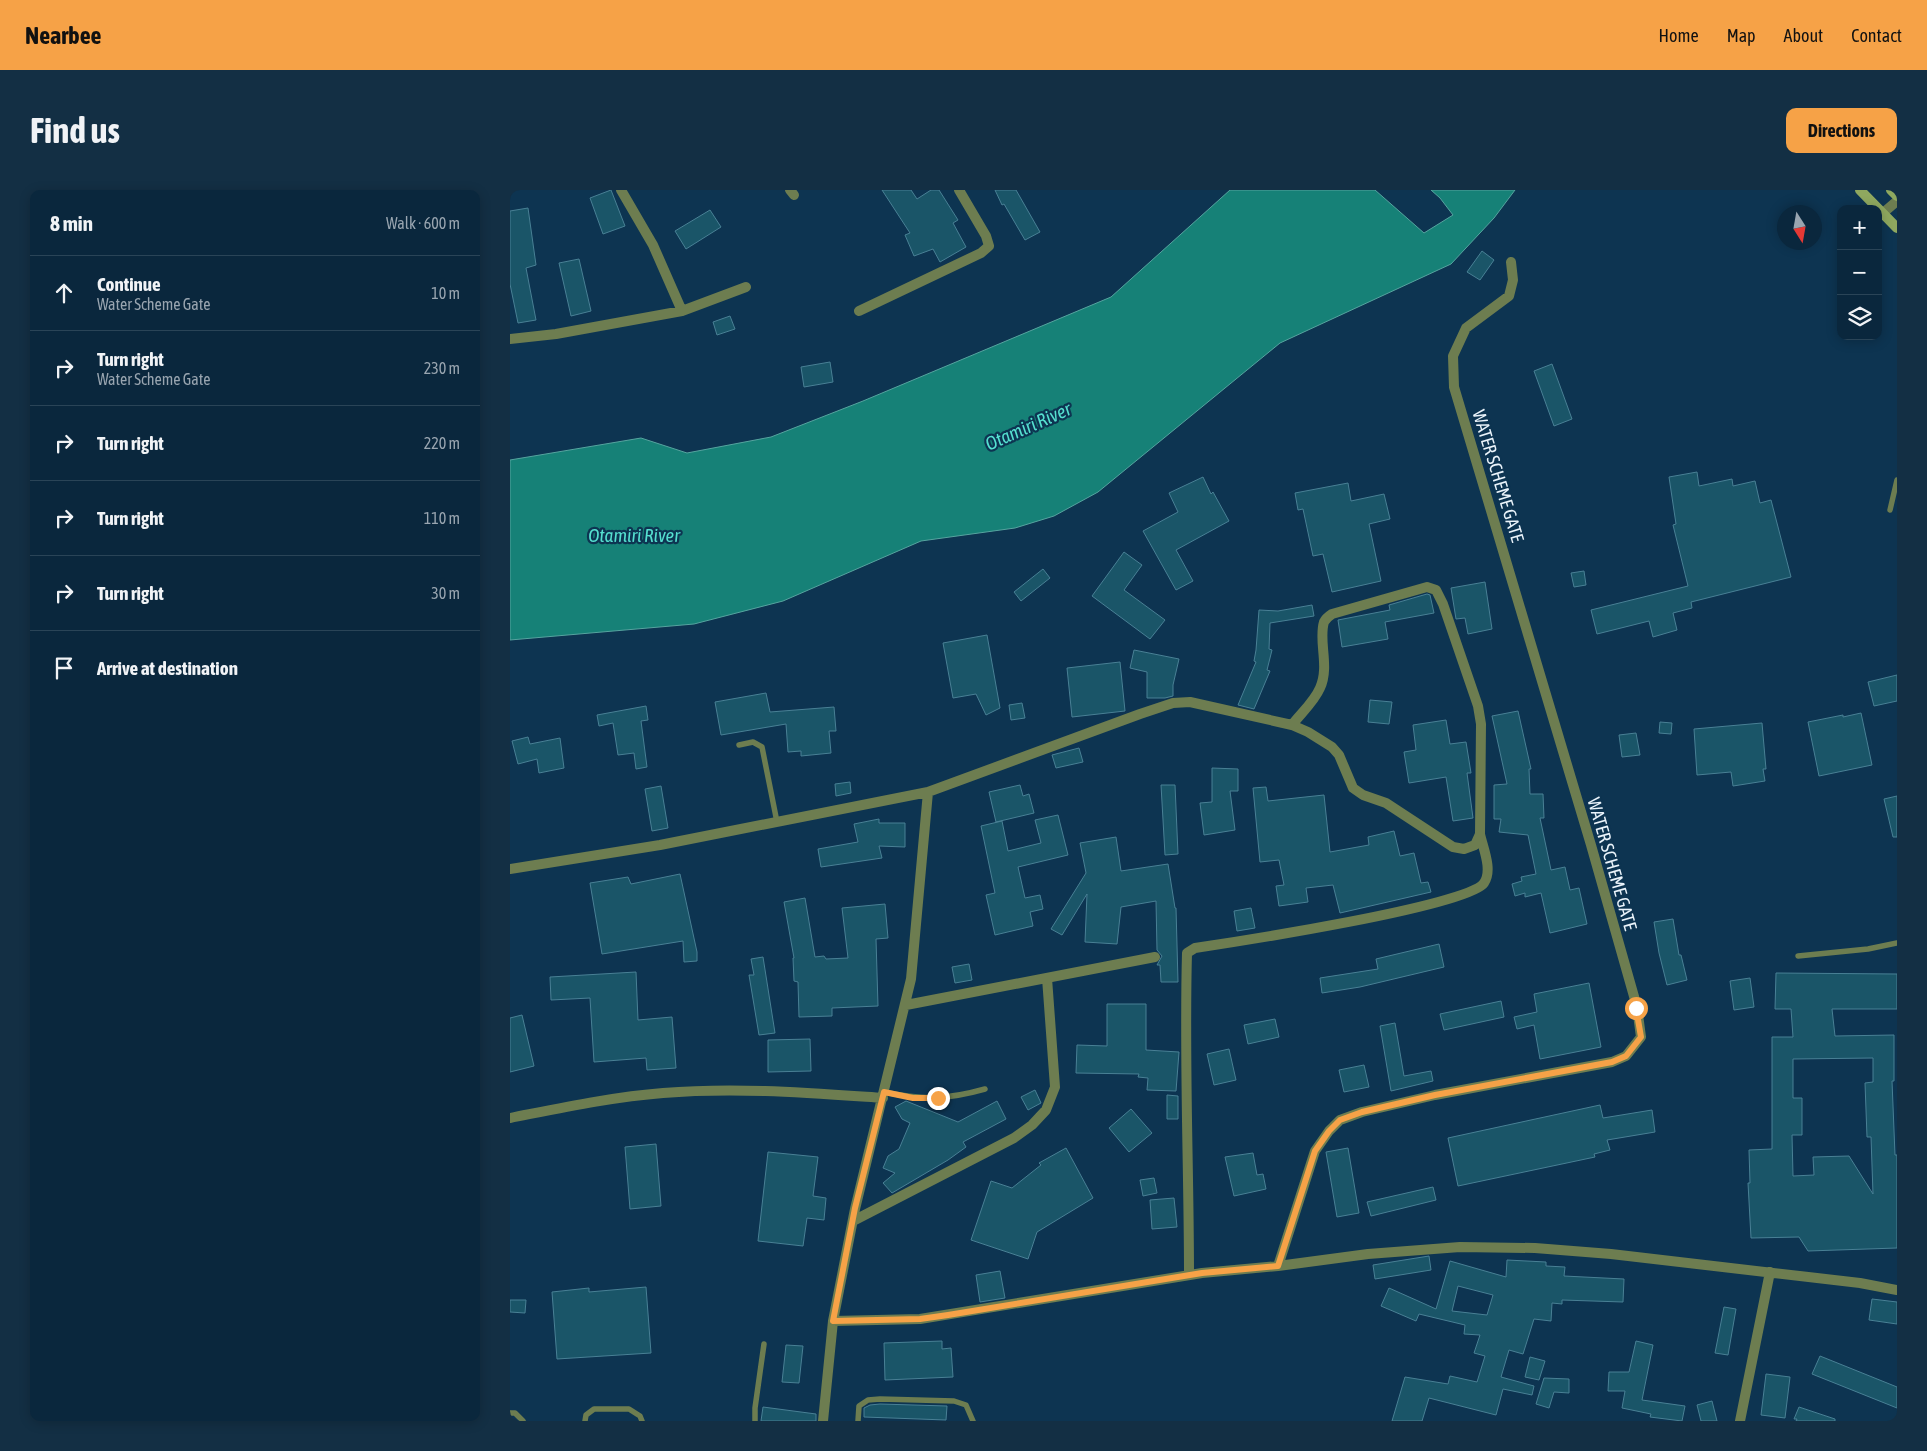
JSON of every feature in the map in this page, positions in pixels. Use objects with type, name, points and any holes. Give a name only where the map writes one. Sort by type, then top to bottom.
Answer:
[{"type":"main road","points":[[1860,190],[1897,228]]},
{"type":"main road","points":[[1891,190],[1897,196]]},
{"type":"street","points":[[621,190],[653,245],[682,311]]},
{"type":"street","points":[[859,312],[981,253],[989,246],[986,236],[960,190]]},
{"type":"street","points":[[1883,213],[1897,201]]},
{"type":"street","name":"WATER SCHEME GATE","points":[[1278,1266],[1315,1151],[1329,1131],[1340,1120],[1362,1112],[1435,1095],[1612,1062],[1626,1056],[1641,1037],[1636,1008],[1590,845],[1454,386],[1453,356],[1466,328],[1509,296],[1513,280],[1511,262]]},
{"type":"street","points":[[510,339],[556,334],[682,311],[746,287]]},
{"type":"street","points":[[1189,1275],[1186,1050],[1187,953],[1195,948],[1342,923],[1414,908],[1478,889],[1485,882],[1487,872],[1486,858],[1480,834],[1481,724],[1478,706],[1443,604],[1436,590],[1427,587],[1332,614],[1325,620],[1323,628],[1325,667],[1321,687],[1315,698],[1292,725]]},
{"type":"street","points":[[510,869],[660,845],[928,792],[1140,714],[1173,704],[1190,702],[1292,725],[1308,732],[1332,747],[1338,755],[1353,788],[1363,795],[1386,803],[1453,847],[1464,849],[1474,845],[1480,834]]},
{"type":"street","points":[[823,1421],[833,1321],[853,1221],[911,979],[928,792]]},
{"type":"street","points":[[906,1005],[1155,957]]},
{"type":"street","points":[[853,1221],[1014,1138],[1032,1126],[1046,1110],[1055,1087],[1047,978]]},
{"type":"street","points":[[510,1118],[614,1098],[664,1093],[789,1091],[884,1095]]},
{"type":"street","points":[[833,1321],[920,1319],[1189,1275],[1368,1254],[1460,1246],[1535,1248],[1611,1254],[1860,1283],[1897,1290]]},
{"type":"street","points":[[1740,1421],[1770,1272]]},
{"type":"lane","points":[[1890,510],[1897,480]]},
{"type":"lane","points":[[739,745],[753,742],[762,747],[777,822]]},
{"type":"lane","points":[[1798,956],[1868,949],[1897,943]]},
{"type":"lane","points":[[884,1095],[913,1098],[957,1097],[984,1089]]},
{"type":"lane","points":[[756,1421],[755,1408],[764,1344]]},
{"type":"lane","points":[[858,1421],[859,1406],[868,1400],[880,1399],[954,1401],[966,1405],[973,1421]]},
{"type":"lane","points":[[585,1421],[586,1415],[594,1409],[629,1409],[640,1416],[642,1421]]},
{"type":"lane","points":[[510,1413],[515,1413],[523,1421]]},
{"type":"water","name":"Otamiri River","points":[[1230,190],[1375,190],[1424,233],[1453,215],[1431,190],[1515,190],[1494,218],[1451,264],[1280,343],[1098,492],[1054,516],[1015,528],[921,541],[783,601],[694,624],[510,640],[510,460],[641,438],[687,453],[771,437],[863,401],[1111,297]]},
{"type":"building","points":[[611,190],[625,226],[603,234],[590,198]]},
{"type":"building","points":[[882,190],[911,190],[917,199],[931,190],[939,190],[958,220],[953,223],[966,247],[940,262],[933,249],[914,256],[905,235],[910,233]]},
{"type":"building","points":[[995,190],[1016,190],[1040,232],[1025,240],[1004,204],[1002,205]]},
{"type":"building","points":[[528,208],[536,265],[526,268],[536,320],[518,323],[510,284],[510,211]]},
{"type":"building","points":[[710,210],[721,227],[686,249],[675,231]]},
{"type":"building","points":[[1482,251],[1494,260],[1480,280],[1467,272]]},
{"type":"building","points":[[579,259],[591,311],[571,316],[559,263]]},
{"type":"building","points":[[730,316],[735,329],[717,335],[713,322]]},
{"type":"building","points":[[830,362],[833,382],[804,387],[801,367]]},
{"type":"building","points":[[1552,364],[1572,419],[1554,426],[1534,371]]},
{"type":"building","points":[[1697,472],[1699,486],[1732,479],[1733,486],[1755,481],[1760,503],[1771,500],[1791,577],[1691,602],[1692,608],[1673,613],[1677,630],[1653,637],[1649,621],[1597,634],[1591,610],[1688,586],[1673,525],[1676,524],[1669,477]]},
{"type":"building","points":[[1203,477],[1211,494],[1213,492],[1229,521],[1176,550],[1193,581],[1176,590],[1143,531],[1178,512],[1169,493]]},
{"type":"building","points":[[1348,483],[1351,501],[1384,494],[1390,519],[1369,524],[1381,581],[1332,592],[1323,554],[1313,556],[1303,509],[1298,510],[1295,493]]},
{"type":"building","points":[[1124,552],[1142,565],[1124,590],[1165,620],[1150,639],[1092,596]]},
{"type":"building","points":[[1043,569],[1050,578],[1021,601],[1014,592]]},
{"type":"building","points":[[1584,571],[1586,585],[1574,587],[1571,573]]},
{"type":"building","points":[[1485,582],[1492,629],[1468,634],[1465,618],[1456,619],[1451,588]]},
{"type":"building","points":[[1427,594],[1430,595],[1434,613],[1385,622],[1388,639],[1342,647],[1338,620],[1390,610],[1389,605]]},
{"type":"building","points":[[1312,605],[1314,616],[1270,623],[1269,649],[1272,650],[1267,670],[1270,671],[1254,709],[1238,705],[1256,662],[1254,661],[1259,610],[1278,611]]},
{"type":"building","points":[[987,635],[1000,708],[986,715],[976,694],[953,698],[943,643]]},
{"type":"building","points":[[1134,650],[1179,659],[1173,685],[1173,696],[1147,698],[1147,672],[1130,668]]},
{"type":"building","points":[[1120,662],[1125,711],[1072,717],[1067,668]]},
{"type":"building","points":[[1897,675],[1897,701],[1874,706],[1868,682]]},
{"type":"building","points":[[766,693],[770,712],[834,707],[836,731],[829,731],[831,753],[801,756],[801,751],[788,752],[786,724],[721,735],[715,702]]},
{"type":"building","points":[[1370,700],[1392,702],[1389,724],[1368,722]]},
{"type":"building","points":[[1022,703],[1025,718],[1011,720],[1009,705]]},
{"type":"building","points":[[646,706],[648,720],[641,721],[647,767],[636,769],[634,753],[618,755],[613,723],[599,726],[597,715]]},
{"type":"building","points":[[1518,711],[1531,769],[1529,769],[1530,794],[1543,794],[1544,818],[1540,818],[1551,870],[1565,867],[1570,890],[1579,888],[1587,924],[1550,933],[1541,893],[1525,897],[1525,893],[1515,896],[1512,884],[1522,881],[1521,877],[1536,874],[1528,835],[1499,832],[1501,819],[1494,819],[1494,785],[1507,784],[1492,716]]},
{"type":"building","points":[[1861,713],[1872,765],[1819,776],[1808,722]]},
{"type":"building","points":[[1446,720],[1450,744],[1466,742],[1471,773],[1467,773],[1473,818],[1453,821],[1446,777],[1409,783],[1404,752],[1416,750],[1413,725]]},
{"type":"building","points":[[1660,722],[1672,723],[1671,734],[1659,733]]},
{"type":"building","points":[[1762,723],[1766,769],[1763,769],[1765,781],[1733,786],[1731,772],[1697,775],[1694,729]]},
{"type":"building","points":[[1636,733],[1640,755],[1622,757],[1619,735]]},
{"type":"building","points":[[528,737],[530,744],[560,738],[564,768],[539,773],[537,759],[518,764],[512,741]]},
{"type":"building","points":[[1079,748],[1083,762],[1056,768],[1052,755]]},
{"type":"building","points":[[1212,768],[1238,769],[1238,791],[1230,791],[1235,830],[1204,835],[1200,803],[1212,802]]},
{"type":"building","points":[[850,782],[851,793],[836,796],[835,784]]},
{"type":"building","points":[[1020,785],[1023,796],[1029,794],[1034,813],[996,822],[989,792]]},
{"type":"building","points":[[1161,785],[1175,785],[1178,854],[1165,855]]},
{"type":"building","points":[[661,786],[668,828],[652,831],[645,789]]},
{"type":"building","points":[[1266,787],[1268,801],[1324,795],[1330,852],[1369,845],[1368,837],[1394,831],[1400,856],[1414,853],[1421,883],[1428,882],[1431,892],[1340,913],[1333,885],[1306,888],[1308,902],[1279,906],[1276,886],[1284,885],[1279,860],[1260,862],[1253,788]]},
{"type":"building","points":[[1897,796],[1897,837],[1893,837],[1884,799]]},
{"type":"building","points":[[1058,815],[1068,855],[1018,867],[1025,898],[1040,895],[1043,909],[1030,912],[1033,926],[995,935],[986,895],[995,893],[981,826],[1002,821],[1008,851],[1041,843],[1035,820]]},
{"type":"building","points":[[879,819],[879,823],[905,823],[905,847],[879,846],[882,858],[821,867],[818,849],[858,842],[854,824]]},
{"type":"building","points":[[1116,837],[1121,871],[1168,864],[1176,908],[1178,982],[1161,982],[1160,965],[1157,965],[1162,956],[1157,950],[1156,901],[1121,907],[1117,944],[1085,942],[1087,894],[1062,935],[1051,929],[1086,873],[1080,843]]},
{"type":"building","points":[[680,874],[697,952],[697,961],[684,962],[683,941],[602,954],[590,883],[628,877],[631,884]]},
{"type":"building","points":[[805,898],[815,957],[824,956],[826,959],[848,958],[842,908],[885,904],[888,938],[876,939],[878,1006],[832,1008],[832,1016],[799,1017],[798,982],[794,981],[794,958],[784,902]]},
{"type":"building","points":[[1251,908],[1255,928],[1237,931],[1234,911]]},
{"type":"building","points":[[1673,919],[1679,955],[1681,955],[1687,980],[1667,985],[1654,922]]},
{"type":"building","points":[[1439,944],[1444,967],[1360,987],[1322,993],[1320,978],[1378,969],[1376,959]]},
{"type":"building","points":[[763,957],[775,1033],[759,1035],[749,975],[754,975],[751,959]]},
{"type":"building","points":[[969,964],[972,980],[955,983],[952,967]]},
{"type":"building","points":[[636,972],[638,1020],[672,1017],[676,1068],[647,1070],[646,1058],[594,1062],[590,998],[551,1000],[550,977]]},
{"type":"building","points":[[1776,973],[1897,974],[1897,1009],[1832,1009],[1835,1036],[1894,1035],[1894,1081],[1892,1081],[1895,1155],[1897,1155],[1897,1248],[1808,1251],[1799,1237],[1751,1238],[1748,1183],[1750,1183],[1749,1150],[1772,1149],[1772,1037],[1793,1037],[1791,1009],[1775,1009]],"holes":[[[1873,1058],[1873,1082],[1865,1083],[1867,1137],[1871,1137],[1873,1194],[1849,1156],[1813,1157],[1814,1175],[1793,1176],[1792,1135],[1802,1135],[1802,1098],[1793,1098],[1793,1059]]]},
{"type":"building","points":[[1750,978],[1754,1007],[1734,1010],[1730,981]]},
{"type":"building","points":[[1589,983],[1601,1047],[1540,1059],[1534,1025],[1517,1029],[1514,1017],[1537,1012],[1534,994]]},
{"type":"building","points":[[1501,1001],[1504,1017],[1444,1030],[1440,1014]]},
{"type":"building","points":[[1107,1004],[1146,1004],[1146,1050],[1179,1052],[1176,1091],[1147,1090],[1148,1078],[1138,1077],[1139,1074],[1076,1073],[1077,1045],[1107,1046]]},
{"type":"building","points":[[522,1015],[534,1066],[510,1072],[510,1018]]},
{"type":"building","points":[[1275,1019],[1279,1037],[1248,1044],[1244,1025]]},
{"type":"building","points":[[1395,1023],[1404,1076],[1431,1071],[1433,1081],[1391,1091],[1380,1026]]},
{"type":"building","points":[[810,1039],[811,1071],[768,1072],[768,1040]]},
{"type":"building","points":[[1229,1049],[1236,1080],[1214,1085],[1207,1054]]},
{"type":"building","points":[[1364,1065],[1369,1087],[1344,1092],[1339,1070]]},
{"type":"building","points":[[1035,1090],[1041,1103],[1028,1110],[1021,1097]]},
{"type":"building","points":[[1167,1095],[1178,1096],[1178,1119],[1167,1119]]},
{"type":"building","points":[[906,1101],[958,1122],[997,1101],[1006,1119],[963,1142],[966,1147],[948,1160],[892,1193],[883,1183],[895,1173],[883,1168],[888,1156],[899,1149],[910,1123],[902,1119],[895,1107]]},
{"type":"building","points":[[1600,1105],[1603,1118],[1652,1110],[1655,1132],[1607,1140],[1610,1150],[1594,1154],[1595,1157],[1458,1186],[1448,1138]]},
{"type":"building","points":[[1131,1109],[1152,1133],[1129,1152],[1109,1128]]},
{"type":"building","points":[[656,1144],[661,1206],[630,1209],[625,1147]]},
{"type":"building","points":[[1066,1148],[1093,1198],[1037,1232],[1028,1259],[971,1240],[991,1181],[1012,1188],[1041,1165],[1039,1163]]},
{"type":"building","points":[[1348,1148],[1359,1213],[1337,1217],[1326,1152]]},
{"type":"building","points":[[768,1152],[818,1157],[813,1196],[826,1198],[824,1220],[807,1218],[803,1246],[758,1241]]},
{"type":"building","points":[[1253,1153],[1257,1175],[1263,1174],[1266,1189],[1234,1196],[1225,1157]]},
{"type":"building","points":[[1154,1178],[1157,1193],[1143,1196],[1140,1180]]},
{"type":"building","points":[[1433,1187],[1436,1200],[1371,1216],[1367,1202]]},
{"type":"building","points":[[1174,1198],[1177,1227],[1152,1229],[1150,1200]]},
{"type":"building","points":[[1429,1256],[1431,1270],[1375,1279],[1373,1265]]},
{"type":"building","points":[[1507,1260],[1546,1262],[1546,1266],[1565,1267],[1564,1276],[1624,1279],[1623,1302],[1562,1300],[1562,1304],[1552,1303],[1551,1321],[1534,1319],[1523,1354],[1509,1350],[1501,1377],[1534,1386],[1532,1395],[1503,1389],[1496,1415],[1429,1398],[1422,1421],[1392,1421],[1405,1377],[1448,1384],[1450,1376],[1477,1382],[1485,1356],[1474,1353],[1480,1335],[1464,1334],[1465,1325],[1419,1314],[1416,1321],[1381,1306],[1389,1288],[1436,1309],[1450,1261],[1506,1277]],"holes":[[[1458,1286],[1493,1295],[1487,1315],[1452,1311]]]},
{"type":"building","points":[[1000,1271],[1005,1298],[980,1302],[976,1275]]},
{"type":"building","points":[[646,1287],[651,1353],[557,1359],[552,1292],[589,1288],[589,1292]]},
{"type":"building","points":[[1872,1299],[1897,1302],[1897,1324],[1869,1320]]},
{"type":"building","points":[[510,1300],[526,1300],[525,1313],[510,1312]]},
{"type":"building","points":[[1724,1307],[1736,1309],[1728,1355],[1715,1353]]},
{"type":"building","points":[[942,1341],[942,1349],[951,1348],[953,1377],[885,1380],[884,1343]]},
{"type":"building","points":[[1636,1341],[1653,1345],[1642,1400],[1685,1406],[1682,1421],[1650,1417],[1651,1414],[1622,1408],[1625,1391],[1608,1391],[1609,1372],[1629,1372]]},
{"type":"building","points":[[786,1345],[803,1346],[799,1383],[782,1382]]},
{"type":"building","points":[[1820,1356],[1897,1387],[1897,1408],[1812,1374]]},
{"type":"building","points":[[1530,1357],[1545,1361],[1539,1380],[1525,1377]]},
{"type":"building","points":[[1766,1374],[1790,1377],[1785,1418],[1761,1415]]},
{"type":"building","points":[[1544,1378],[1569,1379],[1569,1393],[1554,1392],[1549,1408],[1536,1404]]},
{"type":"building","points":[[1712,1401],[1717,1421],[1701,1421],[1697,1405]]},
{"type":"building","points":[[880,1404],[947,1406],[946,1420],[864,1417],[864,1408]]},
{"type":"building","points":[[763,1407],[816,1414],[816,1421],[761,1421]]},
{"type":"building","points":[[1799,1407],[1835,1419],[1835,1421],[1796,1421],[1797,1419],[1794,1419]]},
{"type":"route","points":[[938,1098],[913,1098],[884,1092],[855,1208],[833,1321],[920,1319],[1202,1273],[1278,1266],[1315,1151],[1329,1131],[1340,1120],[1362,1112],[1435,1095],[1612,1062],[1626,1056],[1641,1037],[1636,1008]]}]
